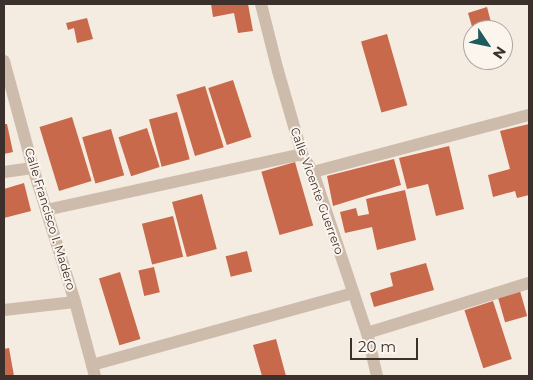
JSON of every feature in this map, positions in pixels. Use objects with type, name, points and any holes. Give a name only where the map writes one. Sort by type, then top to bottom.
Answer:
[{"type":"street","name":"Calle Vicente Guerrero","points":[[261,4],[302,154],[313,172],[367,333],[377,376]]},
{"type":"street","name":"Calle Francisco I. Madero","points":[[4,61],[33,168],[75,302],[93,371]]},
{"type":"street","points":[[313,172],[529,115]]},
{"type":"street","points":[[46,210],[302,154]]},
{"type":"street","points":[[4,172],[33,168]]},
{"type":"street","points":[[367,333],[529,283]]},
{"type":"street","points":[[93,371],[353,293]]},
{"type":"street","points":[[4,310],[75,302]]},
{"type":"building","points":[[211,4],[248,4],[253,31],[238,33],[234,13],[213,17]]},
{"type":"building","points":[[487,7],[490,20],[470,20],[468,13]]},
{"type":"building","points":[[87,18],[93,39],[77,43],[74,28],[68,30],[66,23]]},
{"type":"building","points":[[387,34],[407,105],[381,113],[361,41]]},
{"type":"building","points":[[233,80],[252,137],[227,145],[208,88]]},
{"type":"building","points":[[205,86],[224,147],[195,156],[176,95]]},
{"type":"building","points":[[177,112],[190,159],[162,167],[149,120]]},
{"type":"building","points":[[72,117],[92,181],[59,191],[39,127]]},
{"type":"building","points":[[4,124],[7,124],[13,152],[4,154]]},
{"type":"building","points":[[529,124],[529,195],[517,198],[515,191],[493,197],[488,175],[510,169],[500,131]]},
{"type":"building","points":[[147,128],[160,167],[131,176],[118,137]]},
{"type":"building","points":[[111,129],[124,175],[95,183],[82,137]]},
{"type":"building","points":[[449,146],[464,209],[436,216],[428,184],[407,189],[399,158]]},
{"type":"building","points":[[394,159],[401,185],[333,206],[327,176]]},
{"type":"building","points":[[295,162],[313,225],[280,235],[261,172]]},
{"type":"building","points":[[24,183],[31,211],[4,218],[4,189]]},
{"type":"building","points":[[405,190],[416,240],[377,250],[372,227],[345,233],[340,212],[356,208],[358,216],[369,214],[366,199]]},
{"type":"building","points":[[202,194],[217,249],[187,257],[172,202]]},
{"type":"building","points":[[173,216],[183,257],[152,264],[142,224]]},
{"type":"building","points":[[247,251],[252,271],[231,277],[226,256]]},
{"type":"building","points":[[426,263],[434,290],[374,307],[370,293],[393,286],[390,273]]},
{"type":"building","points":[[154,267],[160,292],[144,296],[138,271]]},
{"type":"building","points":[[120,272],[140,339],[119,345],[99,278]]},
{"type":"building","points":[[520,291],[527,316],[505,322],[498,297]]},
{"type":"building","points":[[493,301],[512,359],[483,368],[464,310]]},
{"type":"building","points":[[276,339],[286,376],[262,376],[253,345]]},
{"type":"building","points":[[9,348],[14,376],[4,376],[4,349]]}]
